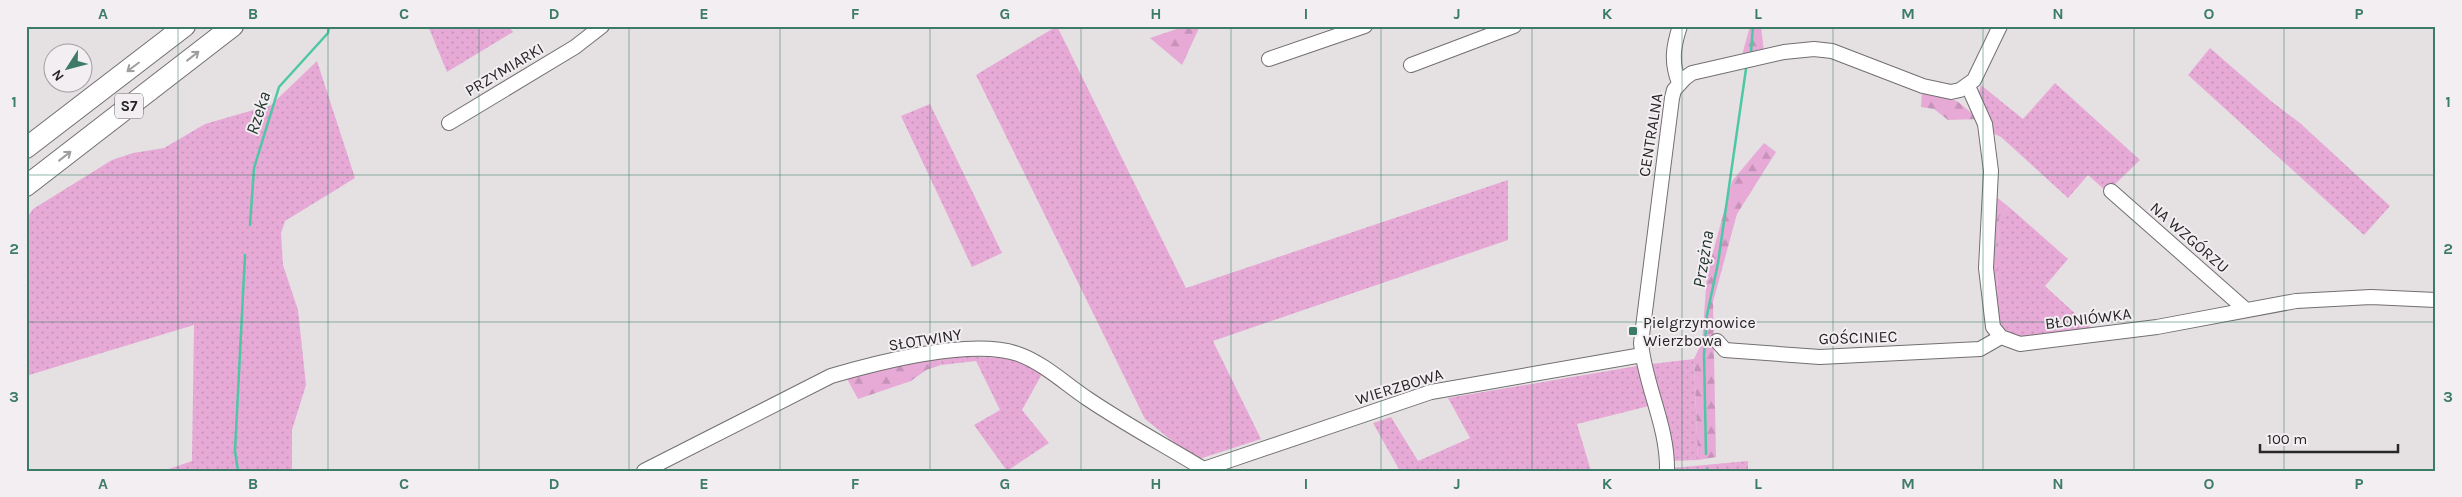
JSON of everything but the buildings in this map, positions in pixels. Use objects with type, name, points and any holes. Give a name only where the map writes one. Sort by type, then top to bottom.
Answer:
[{"type":"highway","name":"S7","points":[[26,148],[185,26]]},
{"type":"highway","name":"S7","points":[[26,186],[233,26]]},
{"type":"street","name":"PRZYMIARKI","points":[[449,123],[574,47],[602,26]]},
{"type":"street","points":[[1269,59],[1365,26]]},
{"type":"street","points":[[1410,65],[1514,26]]},
{"type":"street","points":[[1679,83],[1673,63],[1673,54],[1680,26]]},
{"type":"street","points":[[2000,26],[1979,72],[1968,86],[1985,124],[1991,171],[1986,268],[1993,327],[2001,338]]},
{"type":"street","name":"CENTRALNA","points":[[1667,471],[1660,420],[1642,356],[1641,332],[1669,117],[1672,98],[1679,83],[1692,74],[1784,52],[1814,49],[1832,51],[1923,86],[1950,92],[1968,86]]},
{"type":"street","name":"NA WZGÓRZU","points":[[2111,191],[2245,309]]},
{"type":"street","name":"BŁONIÓWKA","points":[[2001,338],[2011,343],[2027,344],[2157,328],[2245,309],[2328,299],[2371,297],[2436,300]]},
{"type":"street","name":"GOŚCINIEC","points":[[1717,341],[1720,347],[1733,351],[1820,357],[1980,349],[2001,338]]},
{"type":"street","name":"SŁOTWINY","points":[[644,471],[831,376],[864,366],[975,348],[1018,354],[1034,361],[1090,400],[1200,469]]},
{"type":"street","name":"WIERZBOWA","points":[[1200,469],[1431,392],[1642,356]]},
{"type":"green space","points":[[428,26],[508,26],[513,32],[447,72]]},
{"type":"green space","points":[[1057,26],[1186,288],[1508,180],[1508,240],[1213,341],[1261,439],[1196,460],[1145,419],[976,75]]},
{"type":"green space","points":[[1186,26],[1200,26],[1182,65],[1150,38]]},
{"type":"green space","points":[[1750,26],[1761,26],[1764,52],[1742,55]]},
{"type":"green space","points":[[2210,48],[2271,101],[2300,123],[2390,206],[2364,235],[2188,75]]},
{"type":"green space","points":[[317,61],[355,178],[285,221],[281,233],[283,265],[298,310],[306,385],[292,430],[292,471],[163,471],[192,461],[194,325],[26,376],[26,219],[33,209],[112,160],[133,153],[164,148],[205,124],[271,105]]},
{"type":"green space","points":[[2055,83],[2140,160],[2107,192],[2088,175],[2068,198],[2001,137],[1988,131],[1978,95],[1981,85],[2023,119]]},
{"type":"green space","points":[[1922,92],[1957,101],[1979,119],[1948,120],[1934,109],[1921,107]]},
{"type":"green space","points":[[930,104],[1002,253],[972,267],[901,116]]},
{"type":"green space","points":[[1764,143],[1776,152],[1737,214],[1713,302],[1716,457],[1698,460],[1694,359],[1702,342],[1707,275],[1732,181]]},
{"type":"green space","points":[[1994,195],[2009,207],[1999,217],[1997,308],[2002,327],[2015,339],[2005,337],[1992,310]]},
{"type":"green space","points":[[2009,207],[2068,259],[2045,286],[2092,329],[2015,339],[2002,327],[1997,308],[1999,217]]},
{"type":"green space","points":[[938,356],[1013,358],[1042,374],[1022,410],[1049,443],[1007,471],[974,425],[1000,410],[976,361],[941,365]]},
{"type":"green space","points":[[938,356],[941,365],[926,370],[911,381],[858,399],[845,375]]},
{"type":"green space","points":[[1694,359],[1698,460],[1671,461],[1651,364]]},
{"type":"green space","points":[[1637,366],[1649,406],[1577,424],[1591,471],[1400,471],[1373,423],[1391,417],[1418,461],[1470,438],[1448,398]]},
{"type":"green space","points":[[1748,461],[1748,471],[1672,471],[1672,468]]},
{"type":"waterway","name":"Rzeka","points":[[250,225],[254,168],[279,87],[328,33],[329,26]]},
{"type":"waterway","name":"Przężna","points":[[1751,52],[1753,26]]},
{"type":"waterway","name":"Przężna","points":[[1706,454],[1704,355],[1707,315],[1718,263],[1746,69]]},
{"type":"waterway","name":"Rzeka","points":[[238,471],[235,451],[245,255]]},
{"type":"place","name":"Pielgrzymowice Wierzbowa","points":[[1633,331]]}]
